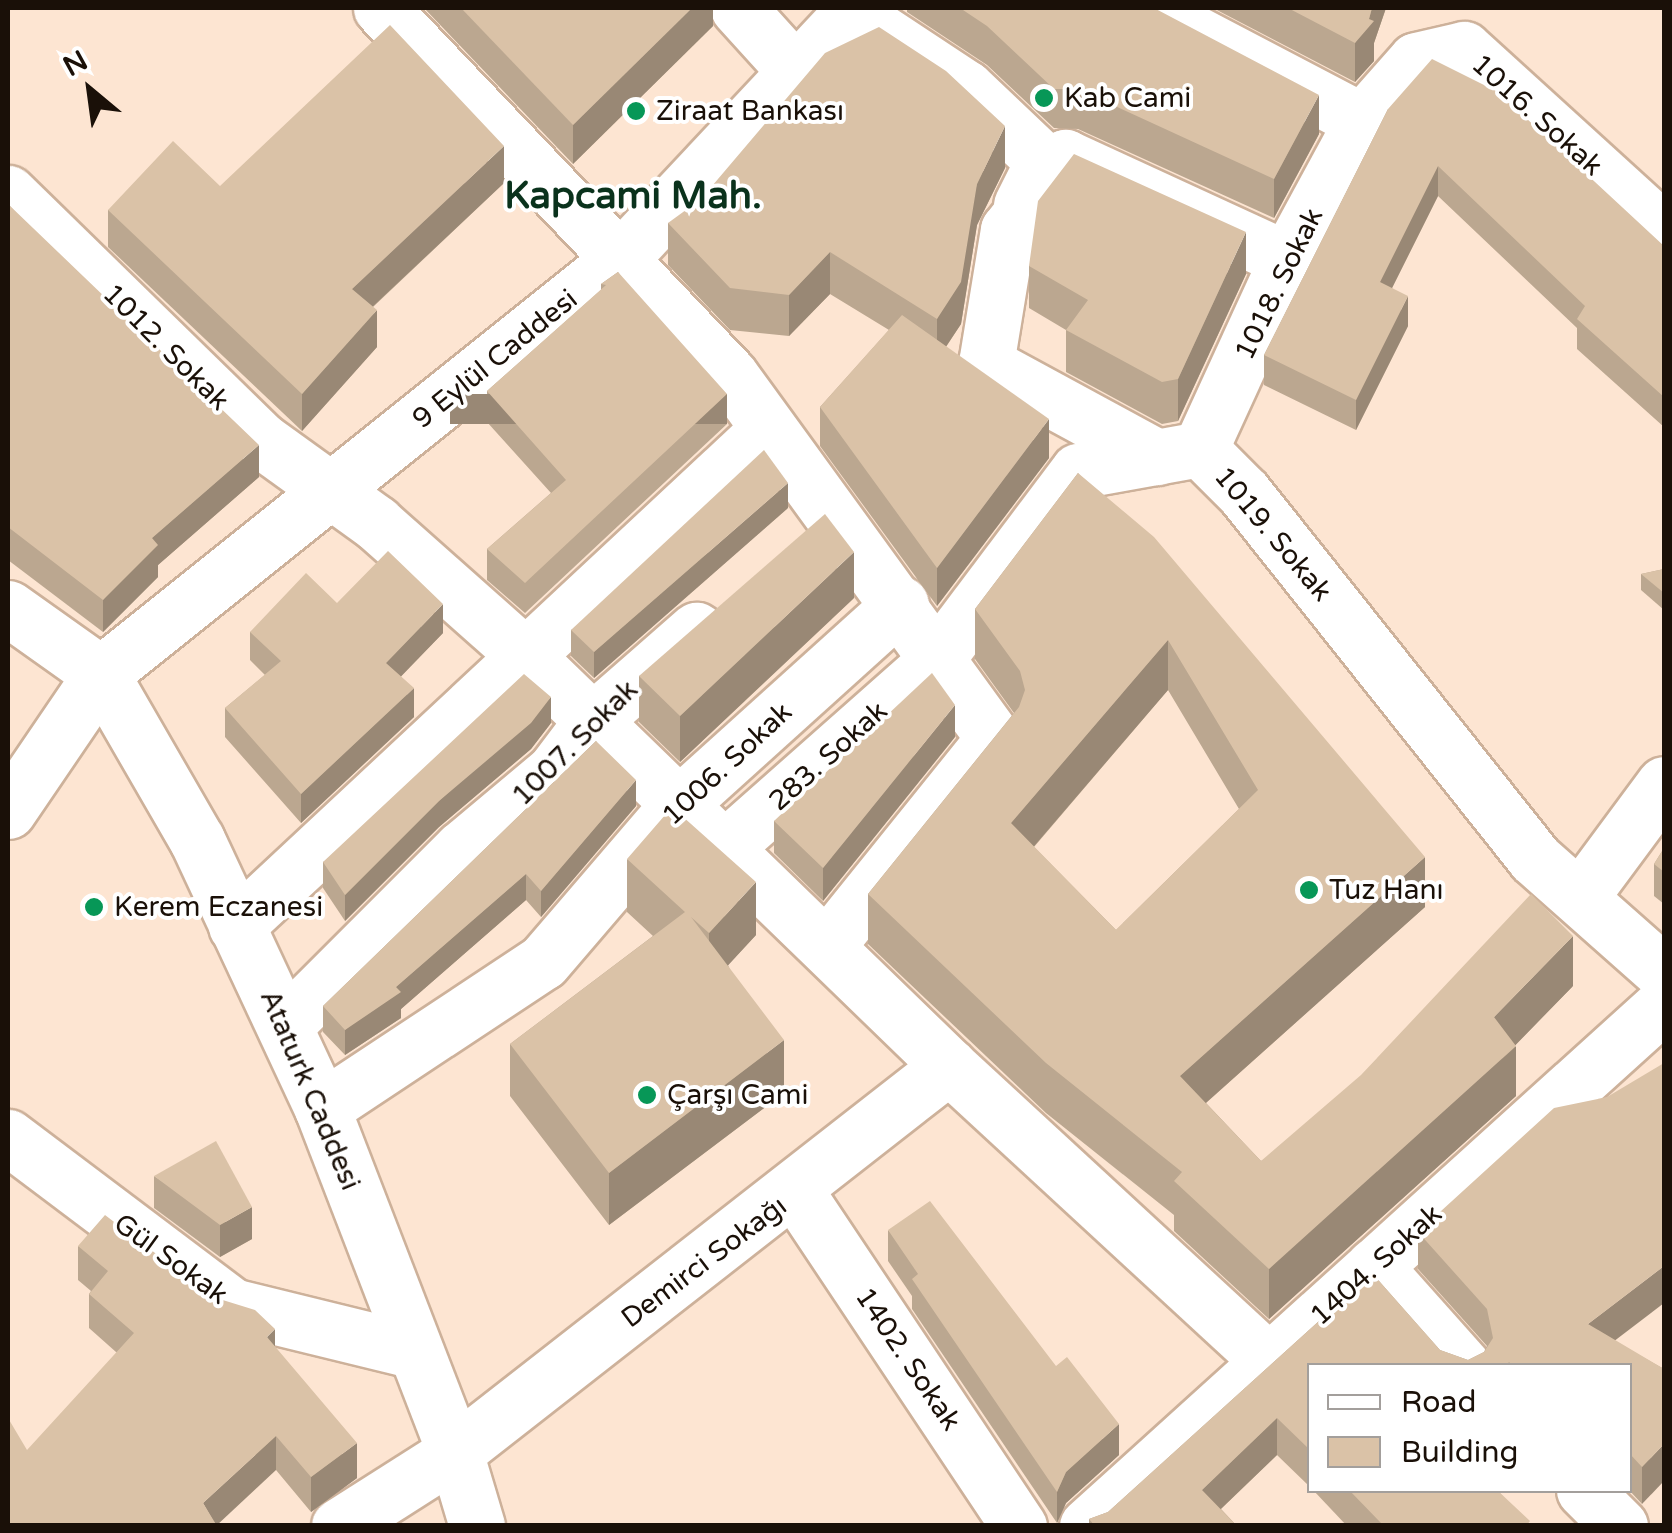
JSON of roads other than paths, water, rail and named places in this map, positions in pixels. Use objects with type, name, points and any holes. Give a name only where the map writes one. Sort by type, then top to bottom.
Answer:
[{"type":"street","points":[[381,8],[622,257],[730,375],[765,432],[901,604],[934,662],[994,738],[826,946]]},
{"type":"street","points":[[738,8],[796,74],[881,32],[966,88],[1042,160],[1008,230]]},
{"type":"street","name":"9 Eylül Caddesi","points":[[8,811],[101,674],[622,257],[856,8]]},
{"type":"street","points":[[1147,8],[1362,121]]},
{"type":"street","name":"1016. Sokak","points":[[1362,121],[1416,60],[1464,49],[1664,231]]},
{"type":"street","name":"1018. Sokak","points":[[1179,453],[1362,121]]},
{"type":"street","points":[[1008,230],[1064,157],[1287,260]]},
{"type":"street","name":"1012. Sokak","points":[[8,193],[261,440],[333,490],[526,656],[676,807],[1269,1361]]},
{"type":"street","name":"1019. Sokak","points":[[1008,230],[986,364],[1179,453],[1244,492],[1534,858],[1580,896],[1640,957],[1664,973]]},
{"type":"street","points":[[236,926],[765,432]]},
{"type":"street","points":[[934,662],[1078,471],[1179,453]]},
{"type":"street","points":[[786,552],[832,512]]},
{"type":"street","name":"1007. Sokak","points":[[285,1025],[461,849],[554,771],[591,722],[741,591]]},
{"type":"street","name":"1006. Sokak","points":[[322,1108],[544,962],[676,807],[901,604]]},
{"type":"street","points":[[8,608],[101,674]]},
{"type":"street","name":"283. Sokak","points":[[723,849],[934,662]]},
{"type":"street","name":"Ataturk Caddesi","points":[[101,674],[196,840],[322,1108],[455,1452],[477,1526]]},
{"type":"street","points":[[1580,896],[1664,784]]},
{"type":"street","name":"1404. Sokak","points":[[1087,1526],[1664,1004]]},
{"type":"street","name":"Demirci Sokağı","points":[[339,1526],[455,1452],[796,1192],[949,1066]]},
{"type":"street","name":"Gül Sokak","points":[[8,1137],[232,1306],[415,1351]]},
{"type":"street","name":"1402. Sokak","points":[[796,1192],[1020,1526]]},
{"type":"street","points":[[1374,1266],[1459,1363]]},
{"type":"street","points":[[1587,1493],[1620,1526]]},
{"type":"place","name":"Kab Cami","points":[[1044,98]]},
{"type":"place","name":"Ziraat Bankası","points":[[636,111]]},
{"type":"place","name":"Tuz Hanı","points":[[1309,890]]},
{"type":"place","name":"Kerem Eczanesi","points":[[94,907]]},
{"type":"place","name":"Çarşı Cami","points":[[647,1095]]},
{"type":"district","name":"Kapcami Mah.","points":[[633,197]]}]
